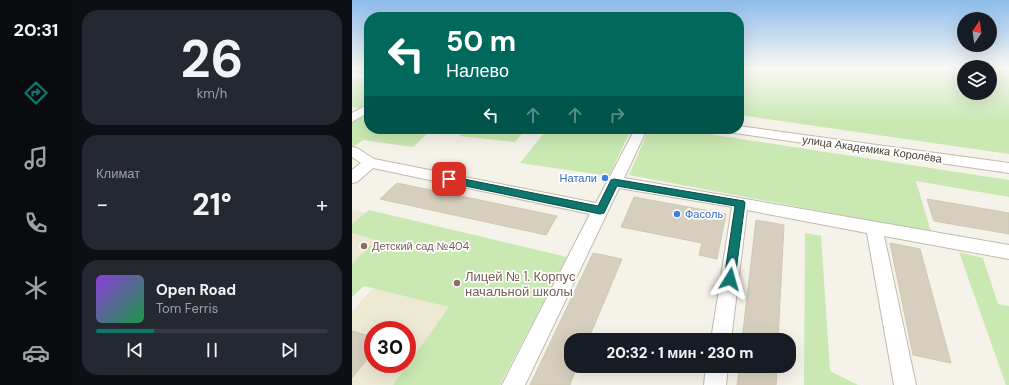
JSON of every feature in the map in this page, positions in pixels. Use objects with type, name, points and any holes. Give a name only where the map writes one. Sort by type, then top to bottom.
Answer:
[{"type":"street","points":[[352,118],[364,110]]},
{"type":"street","name":"улица Академика Королёва","points":[[744,130],[1009,168]]},
{"type":"street","points":[[512,385],[638,134]]},
{"type":"street","points":[[352,151],[370,163],[600,210]]},
{"type":"street","points":[[352,178],[370,163]]},
{"type":"street","points":[[614,182],[740,203],[1009,252]]},
{"type":"street","points":[[722,333],[740,203]]},
{"type":"street","points":[[874,227],[906,385]]},
{"type":"street","points":[[715,385],[716,373]]},
{"type":"shaded area","name":"Детский сад №404","points":[[352,210],[402,220],[352,271]]},
{"type":"shaded area","points":[[426,228],[480,385],[352,385],[352,312]]},
{"type":"green space","points":[[352,86],[364,86],[364,108],[352,107]]},
{"type":"green space","points":[[744,86],[957,86],[957,100],[997,100],[997,86],[1009,86],[1009,154],[744,116]]},
{"type":"green space","points":[[364,113],[364,134],[427,134],[413,147],[363,140],[352,148],[352,121]]},
{"type":"green space","points":[[461,134],[522,134],[515,142],[459,136]]},
{"type":"green space","points":[[543,134],[629,134],[609,176],[520,163]]},
{"type":"green space","points":[[647,134],[708,134],[1009,180],[1009,197],[916,181],[931,232],[629,175]]},
{"type":"green space","name":"Лицей № 1. Корпус начальной школы","points":[[369,210],[567,257],[500,385],[393,385],[402,373],[416,373],[416,353],[449,307],[364,286],[352,297],[352,264],[376,240],[352,233],[352,224]]},
{"type":"green space","points":[[805,233],[821,236],[830,371],[858,385],[804,385]]},
{"type":"green space","points":[[959,252],[983,258],[998,304],[1009,306],[1009,385],[1006,385]]},
{"type":"building","points":[[397,183],[557,216],[546,235],[380,199]]},
{"type":"building","points":[[634,197],[726,214],[717,259],[699,255],[702,243],[621,227]]},
{"type":"building","points":[[927,199],[1009,213],[1009,234],[934,221]]},
{"type":"building","points":[[756,220],[784,225],[778,333],[743,333]]},
{"type":"building","points":[[890,243],[920,249],[951,363],[913,355]]},
{"type":"building","points":[[593,253],[622,259],[591,333],[564,333],[564,373],[574,373],[570,385],[530,385]]},
{"type":"building","points":[[352,331],[364,334],[364,363],[352,378]]},
{"type":"building","points":[[739,373],[777,373],[776,385],[737,385]]},
{"type":"place","name":"Натали","points":[[605,178]]},
{"type":"place","name":"Фасоль","points":[[677,214]]},
{"type":"place","name":"Детский сад №404","points":[[364,246]]},
{"type":"place","name":"Лицей № 1. Корпус начальной школы","points":[[457,283]]},
{"type":"route","points":[[449,179],[600,210],[614,182],[740,203],[730,279]]}]
